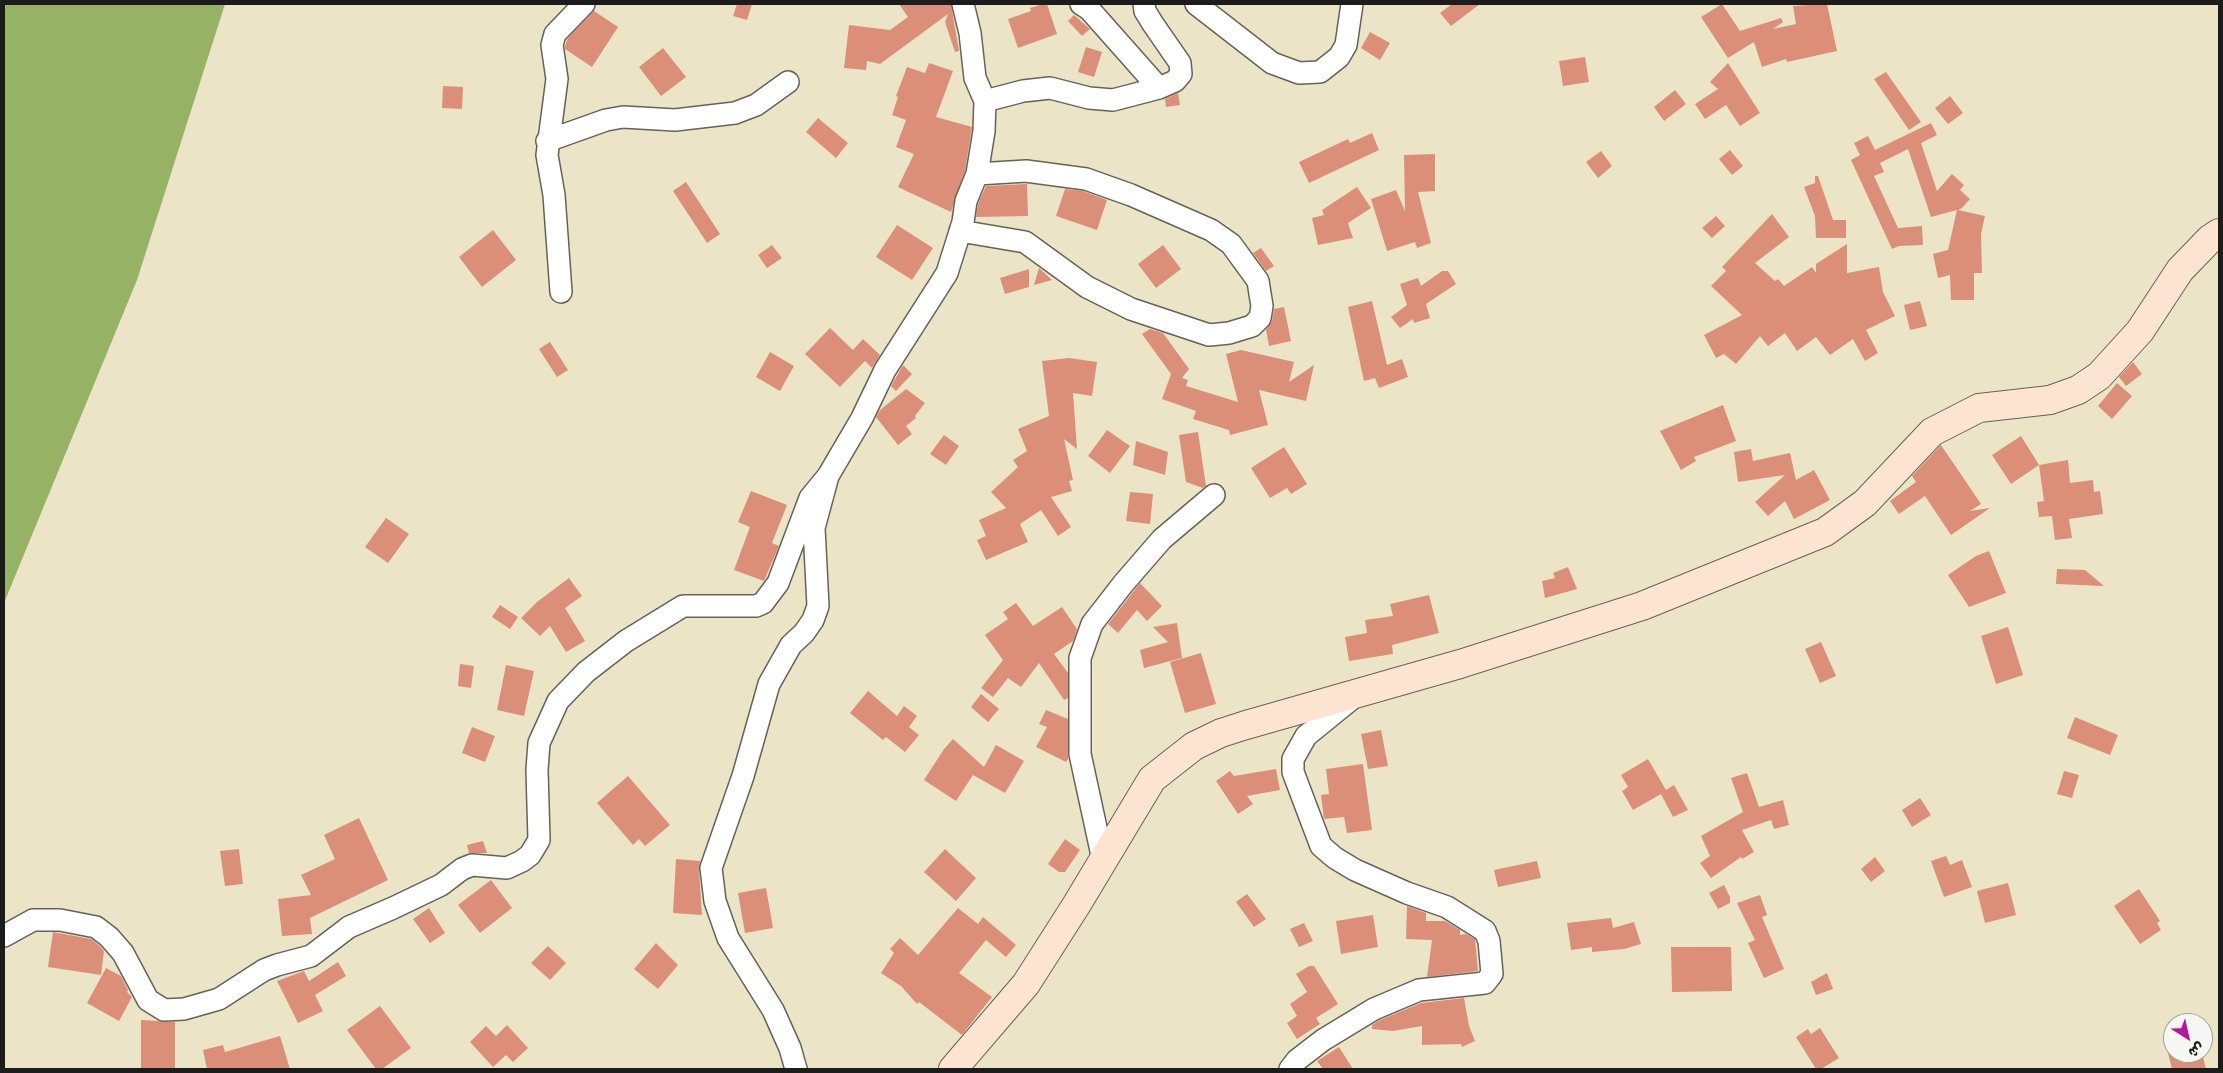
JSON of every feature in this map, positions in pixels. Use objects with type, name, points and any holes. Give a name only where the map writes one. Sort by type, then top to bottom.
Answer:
[{"type":"street","points":[[561,292],[554,195],[547,155],[547,141],[557,79],[552,45],[555,34],[584,4]]},
{"type":"street","points":[[4,936],[33,920],[60,920],[96,928],[109,937],[123,953],[148,1000],[164,1010],[184,1009],[219,999],[264,970],[311,956],[348,927],[441,885],[462,869],[472,866],[507,868],[530,855],[539,840],[537,770],[539,743],[558,702],[586,672],[619,646],[683,606],[756,606],[763,603],[778,584],[810,498],[828,476],[862,418],[885,370],[947,273],[960,231],[966,201],[978,174],[984,131],[985,101],[975,78],[970,33],[962,4]]},
{"type":"street","points":[[1081,4],[1089,9],[1159,88]]},
{"type":"street","points":[[985,101],[1023,91],[1050,88],[1088,98],[1113,100],[1159,88],[1175,81],[1181,74],[1180,63],[1149,18],[1144,4]]},
{"type":"street","points":[[1196,4],[1272,63],[1299,73],[1320,72],[1339,57],[1346,45],[1352,4]]},
{"type":"street","points":[[547,141],[606,120],[624,117],[676,120],[735,113],[756,105],[788,82]]},
{"type":"street","points":[[960,231],[1024,242],[1087,287],[1132,309],[1170,323],[1208,334],[1228,334],[1252,326],[1260,318],[1262,306],[1258,281],[1230,244],[1211,230],[1132,195],[1086,179],[1026,171],[978,174]]},
{"type":"street","points":[[953,1069],[1026,984],[1152,779],[1194,746],[1238,728],[1460,664],[1642,606],[1825,532],[1865,504],[1932,432],[1979,408],[2050,400],[2078,390],[2099,376],[2140,331],[2180,270],[2210,239],[2219,233]]},
{"type":"street","points":[[796,1069],[790,1048],[773,1010],[728,938],[715,901],[711,868],[743,776],[769,684],[791,645],[804,633],[813,620],[818,606],[814,528],[828,476]]},
{"type":"street","points":[[1103,860],[1080,754],[1080,658],[1092,624],[1124,584],[1162,539],[1214,495]]},
{"type":"street","points":[[1290,1069],[1297,1060],[1323,1040],[1374,1009],[1419,990],[1485,983],[1492,974],[1489,941],[1485,931],[1446,907],[1407,893],[1354,870],[1334,858],[1321,846],[1292,772],[1293,759],[1306,736],[1358,693]]},
{"type":"green space","points":[[4,4],[225,4],[137,280],[4,603]]},
{"type":"building","points":[[737,4],[752,4],[747,20],[733,16]]},
{"type":"building","points":[[899,4],[951,4],[959,51],[955,52],[945,22],[948,14],[880,64],[867,61],[866,70],[844,68],[849,25],[890,30],[908,17]]},
{"type":"building","points":[[1047,4],[1057,34],[1018,48],[1008,19],[1031,11],[1030,8]]},
{"type":"building","points":[[1452,4],[1480,4],[1451,26],[1440,13]]},
{"type":"building","points":[[1722,4],[1740,31],[1781,18],[1783,22],[1773,29],[1796,24],[1793,6],[1827,4],[1837,51],[1787,62],[1786,59],[1762,67],[1754,42],[1728,58],[1701,17]]},
{"type":"building","points":[[594,11],[618,27],[592,67],[565,49],[565,46],[568,38]]},
{"type":"building","points":[[1074,15],[1090,29],[1082,36],[1068,21]]},
{"type":"building","points":[[1370,32],[1390,43],[1380,60],[1361,48]]},
{"type":"building","points":[[1086,47],[1102,52],[1094,77],[1078,72]]},
{"type":"building","points":[[663,48],[686,77],[661,96],[639,67]]},
{"type":"building","points":[[1585,57],[1589,82],[1563,86],[1559,61]]},
{"type":"building","points":[[929,63],[953,71],[936,117],[972,127],[965,171],[951,212],[898,187],[914,154],[896,147],[906,120],[892,115],[898,97],[896,96],[907,67],[925,73]]},
{"type":"building","points":[[1728,63],[1760,113],[1740,126],[1726,105],[1705,119],[1695,104],[1718,89],[1710,82]]},
{"type":"building","points":[[1886,72],[1921,122],[1909,130],[1874,79]]},
{"type":"building","points":[[443,86],[463,87],[462,109],[442,108]]},
{"type":"building","points":[[1675,90],[1686,104],[1664,121],[1654,107]]},
{"type":"building","points":[[1178,93],[1180,105],[1166,107],[1165,99]]},
{"type":"building","points":[[1950,96],[1963,113],[1948,124],[1935,108]]},
{"type":"building","points":[[818,118],[848,143],[836,158],[806,132]]},
{"type":"building","points":[[1931,123],[1937,135],[1921,143],[1937,191],[1952,174],[1964,185],[1960,190],[1970,199],[1958,210],[1985,216],[1981,234],[1982,273],[1974,273],[1974,300],[1951,300],[1950,275],[1938,278],[1933,254],[1948,250],[1957,210],[1931,217],[1908,149],[1880,163],[1884,172],[1874,176],[1898,228],[1922,226],[1923,245],[1899,246],[1892,249],[1851,160],[1860,155],[1854,143],[1868,136],[1875,150]]},
{"type":"building","points":[[1372,133],[1379,150],[1309,183],[1299,162],[1348,139],[1350,143]]},
{"type":"building","points":[[1730,150],[1743,166],[1732,175],[1719,159]]},
{"type":"building","points":[[1601,151],[1612,166],[1598,178],[1586,162]]},
{"type":"building","points":[[1435,154],[1435,191],[1418,192],[1431,243],[1417,248],[1415,242],[1387,251],[1371,199],[1396,190],[1405,211],[1404,155]]},
{"type":"building","points":[[1815,176],[1818,176],[1833,220],[1846,220],[1846,238],[1816,238],[1815,216],[1804,187],[1815,183]]},
{"type":"building","points":[[686,182],[720,234],[707,243],[673,191]]},
{"type":"building","points":[[1027,184],[1028,216],[976,217],[978,204],[986,186]]},
{"type":"building","points":[[1357,187],[1371,208],[1348,223],[1353,238],[1318,245],[1312,218],[1324,215],[1322,210]]},
{"type":"building","points":[[1065,189],[1083,191],[1107,200],[1097,230],[1056,216]]},
{"type":"building","points":[[1772,214],[1789,237],[1755,263],[1775,281],[1778,279],[1784,286],[1812,267],[1816,273],[1816,264],[1847,244],[1847,273],[1879,267],[1883,292],[1895,316],[1866,330],[1878,353],[1865,361],[1853,339],[1830,355],[1816,337],[1797,351],[1785,333],[1768,346],[1760,336],[1736,364],[1724,354],[1716,358],[1704,335],[1742,315],[1711,286],[1726,271],[1722,267]]},
{"type":"building","points":[[1716,216],[1725,226],[1712,238],[1702,228]]},
{"type":"building","points":[[897,225],[933,248],[912,280],[876,257]]},
{"type":"building","points":[[493,230],[516,260],[482,287],[459,257]]},
{"type":"building","points":[[772,245],[782,258],[767,268],[758,255]]},
{"type":"building","points":[[1163,245],[1181,269],[1156,288],[1138,264]]},
{"type":"building","points":[[1261,248],[1274,266],[1266,271],[1253,253]]},
{"type":"building","points":[[1039,268],[1052,280],[1034,285]]},
{"type":"building","points":[[1029,269],[1029,287],[1005,294],[1000,278]]},
{"type":"building","points":[[1442,271],[1448,271],[1456,284],[1426,304],[1430,318],[1414,323],[1413,319],[1400,328],[1391,317],[1407,305],[1400,284],[1418,278],[1421,286]]},
{"type":"building","points":[[1372,301],[1387,365],[1402,359],[1408,377],[1379,388],[1375,378],[1364,381],[1348,307]]},
{"type":"building","points":[[1920,301],[1927,326],[1910,330],[1904,305]]},
{"type":"building","points":[[1284,307],[1291,341],[1269,346],[1266,330],[1272,321],[1274,309]]},
{"type":"building","points":[[830,328],[853,350],[863,339],[880,355],[872,368],[865,361],[840,387],[805,354]]},
{"type":"building","points":[[1150,329],[1163,333],[1189,369],[1182,378],[1188,380],[1186,386],[1238,402],[1226,354],[1241,350],[1294,362],[1289,382],[1314,365],[1306,401],[1259,390],[1268,425],[1230,435],[1229,430],[1193,419],[1196,411],[1162,399],[1171,374],[1142,334]]},
{"type":"building","points":[[550,342],[568,370],[557,377],[539,349]]},
{"type":"building","points":[[770,352],[794,366],[780,391],[756,377]]},
{"type":"building","points":[[1069,358],[1097,362],[1092,396],[1073,393],[1077,449],[1064,439],[1073,480],[1069,481],[1072,491],[1051,497],[1071,527],[1058,536],[1041,510],[1020,524],[1028,542],[986,560],[977,540],[986,536],[979,520],[1006,508],[991,492],[1018,467],[1013,460],[1027,451],[1018,429],[1049,416],[1042,361]]},
{"type":"building","points":[[2133,362],[2142,374],[2126,386],[2119,377]]},
{"type":"building","points":[[903,365],[912,374],[896,391],[891,386]]},
{"type":"building","points":[[2117,383],[2132,396],[2112,419],[2098,406]]},
{"type":"building","points":[[906,389],[925,403],[915,416],[916,418],[906,426],[912,434],[898,445],[876,417],[880,410]]},
{"type":"building","points":[[1723,405],[1736,441],[1694,457],[1696,461],[1681,470],[1660,431]]},
{"type":"building","points":[[1107,430],[1130,446],[1110,473],[1088,456]]},
{"type":"building","points":[[1198,432],[1206,486],[1203,488],[1186,482],[1179,435]]},
{"type":"building","points":[[944,435],[959,446],[946,465],[930,454]]},
{"type":"building","points":[[2021,436],[2039,465],[2011,484],[1992,455]]},
{"type":"building","points":[[1136,441],[1168,452],[1165,475],[1133,465]]},
{"type":"building","points":[[1941,445],[1981,504],[1970,511],[1990,508],[1951,535],[1925,496],[1899,514],[1890,501],[1916,482],[1912,476]]},
{"type":"building","points":[[1284,447],[1307,484],[1291,494],[1287,488],[1270,498],[1251,468]]},
{"type":"building","points":[[1751,449],[1753,461],[1790,453],[1796,480],[1814,470],[1830,500],[1794,519],[1785,501],[1768,516],[1755,502],[1785,475],[1738,482],[1734,452]]},
{"type":"building","points":[[2068,460],[2070,483],[2093,480],[2094,492],[2100,491],[2103,514],[2069,519],[2072,538],[2055,540],[2052,516],[2039,517],[2037,502],[2044,501],[2039,465]]},
{"type":"building","points":[[751,491],[787,505],[772,543],[779,546],[764,581],[734,570],[750,527],[738,522]]},
{"type":"building","points":[[1130,492],[1153,494],[1150,524],[1126,521]]},
{"type":"building","points":[[386,518],[409,534],[388,563],[365,547]]},
{"type":"building","points":[[1989,551],[2006,593],[1969,607],[1948,575],[1976,556]]},
{"type":"building","points":[[1568,567],[1577,589],[1545,598],[1542,581],[1555,578],[1553,573]]},
{"type":"building","points":[[2057,569],[2085,570],[2104,586],[2056,584]]},
{"type":"building","points":[[569,578],[582,596],[565,608],[585,641],[566,652],[550,626],[540,636],[521,618],[537,602]]},
{"type":"building","points":[[1140,583],[1162,606],[1147,621],[1137,610],[1118,633],[1108,624]]},
{"type":"building","points":[[1429,595],[1439,633],[1392,645],[1393,654],[1349,661],[1345,637],[1367,633],[1365,620],[1393,616],[1390,604]]},
{"type":"building","points":[[1016,603],[1033,626],[1062,607],[1077,629],[1073,641],[1054,654],[1068,673],[1068,698],[1064,700],[1039,663],[1021,687],[1008,678],[993,697],[981,688],[1003,660],[985,635],[1008,619],[1003,612]]},
{"type":"building","points":[[500,605],[518,617],[510,629],[492,617]]},
{"type":"building","points":[[1177,623],[1182,658],[1144,668],[1140,650],[1168,642],[1153,627]]},
{"type":"building","points":[[2008,627],[2023,675],[1996,684],[1981,636]]},
{"type":"building","points":[[1821,642],[1836,676],[1820,683],[1805,649]]},
{"type":"building","points":[[1201,653],[1216,704],[1185,713],[1170,662]]},
{"type":"building","points":[[460,664],[474,666],[471,688],[458,686]]},
{"type":"building","points":[[506,665],[534,671],[524,716],[497,710]]},
{"type":"building","points":[[868,691],[897,716],[904,706],[917,716],[909,727],[919,735],[905,752],[886,737],[883,740],[850,713]]},
{"type":"building","points":[[981,694],[999,709],[988,722],[971,707]]},
{"type":"building","points":[[1046,710],[1068,719],[1068,759],[1066,762],[1036,747],[1047,727],[1039,724]]},
{"type":"building","points":[[2075,717],[2118,735],[2110,755],[2067,738]]},
{"type":"building","points":[[472,727],[495,736],[485,762],[462,753]]},
{"type":"building","points":[[1381,730],[1388,766],[1368,769],[1361,734]]},
{"type":"building","points":[[953,739],[984,767],[996,745],[1024,761],[1005,793],[973,775],[956,801],[924,780],[944,749]]},
{"type":"building","points":[[1648,759],[1666,790],[1674,785],[1688,810],[1673,817],[1661,794],[1633,810],[1622,791],[1628,787],[1621,775]]},
{"type":"building","points":[[1363,764],[1372,830],[1347,833],[1344,817],[1324,819],[1321,795],[1329,794],[1326,769]]},
{"type":"building","points":[[1276,769],[1280,790],[1247,796],[1253,804],[1238,814],[1216,781],[1230,771],[1234,776]]},
{"type":"building","points":[[2064,771],[2079,775],[2072,798],[2057,794]]},
{"type":"building","points":[[1747,773],[1759,807],[1783,800],[1789,825],[1774,829],[1771,820],[1742,830],[1754,852],[1742,859],[1741,857],[1711,878],[1700,863],[1710,856],[1701,836],[1743,812],[1731,778]]},
{"type":"building","points":[[628,776],[670,825],[645,846],[639,839],[633,845],[597,803]]},
{"type":"building","points":[[1920,798],[1931,815],[1912,827],[1902,810]]},
{"type":"building","points":[[359,818],[388,880],[310,918],[312,934],[282,936],[278,899],[311,895],[301,875],[335,859],[324,835]]},
{"type":"building","points":[[1065,839],[1080,850],[1065,872],[1059,872],[1048,864]]},
{"type":"building","points":[[483,841],[487,853],[469,853],[467,845]]},
{"type":"building","points":[[239,849],[243,884],[225,886],[220,851]]},
{"type":"building","points":[[945,849],[976,878],[956,901],[924,872]]},
{"type":"building","points":[[1946,856],[1950,865],[1962,860],[1972,887],[1944,897],[1931,861]]},
{"type":"building","points":[[1875,857],[1885,871],[1871,882],[1861,869]]},
{"type":"building","points":[[676,859],[700,861],[702,915],[673,913]]},
{"type":"building","points":[[1537,861],[1541,878],[1498,887],[1494,870]]},
{"type":"building","points":[[491,880],[512,908],[480,933],[458,905]]},
{"type":"building","points":[[2008,883],[2016,915],[1985,923],[1977,891]]},
{"type":"building","points":[[1724,885],[1730,897],[1730,903],[1718,909],[1709,893]]},
{"type":"building","points":[[766,888],[773,928],[745,933],[738,893]]},
{"type":"building","points":[[2139,889],[2160,921],[2157,923],[2161,930],[2140,944],[2114,906]]},
{"type":"building","points":[[1247,894],[1266,919],[1254,927],[1236,902]]},
{"type":"building","points":[[1760,895],[1767,915],[1762,917],[1784,969],[1764,978],[1748,943],[1755,940],[1737,903]]},
{"type":"building","points":[[1407,906],[1426,913],[1426,921],[1445,921],[1460,930],[1460,935],[1466,934],[1475,939],[1478,971],[1427,977],[1432,940],[1406,939]]},
{"type":"building","points":[[429,908],[445,933],[430,943],[413,919]]},
{"type":"building","points":[[958,908],[978,924],[983,917],[1016,945],[1006,957],[986,940],[959,973],[992,997],[962,1035],[919,1002],[917,1004],[901,986],[881,973],[894,953],[890,949],[900,938],[918,955]]},
{"type":"building","points":[[1373,915],[1378,947],[1341,954],[1336,921]]},
{"type":"building","points":[[1611,918],[1613,928],[1634,922],[1641,944],[1624,949],[1592,952],[1592,947],[1571,950],[1567,923]]},
{"type":"building","points":[[1304,923],[1313,941],[1299,947],[1290,929]]},
{"type":"building","points":[[53,932],[91,939],[100,946],[104,951],[101,975],[48,967]]},
{"type":"building","points":[[656,943],[678,965],[658,989],[634,969]]},
{"type":"building","points":[[548,946],[566,963],[550,980],[531,963]]},
{"type":"building","points":[[1671,947],[1731,947],[1732,991],[1672,992]]},
{"type":"building","points":[[338,962],[346,976],[315,995],[323,1011],[298,1023],[277,981],[304,971],[309,981]]},
{"type":"building","points":[[1309,966],[1314,966],[1338,1004],[1316,1018],[1320,1024],[1297,1039],[1287,1023],[1297,1016],[1290,1004],[1307,992],[1296,974]]},
{"type":"building","points":[[106,968],[121,976],[128,990],[127,992],[132,997],[119,1021],[87,1003]]},
{"type":"building","points":[[1827,973],[1833,989],[1816,995],[1811,982]]},
{"type":"building","points":[[1464,998],[1469,1026],[1475,1041],[1462,1047],[1461,1044],[1422,1045],[1422,1026],[1393,1031],[1372,1029],[1372,1025],[1380,1020],[1421,1003]]},
{"type":"building","points":[[380,1006],[411,1048],[382,1069],[376,1069],[347,1030]]},
{"type":"building","points":[[141,1020],[175,1022],[175,1069],[141,1069]]},
{"type":"building","points":[[507,1025],[528,1048],[513,1062],[506,1055],[493,1067],[470,1042],[486,1026],[496,1036]]},
{"type":"building","points":[[1820,1028],[1839,1058],[1821,1069],[1816,1069],[1796,1037],[1808,1029],[1811,1034]]},
{"type":"building","points":[[280,1036],[290,1069],[207,1069],[203,1050],[223,1045],[225,1052]]},
{"type":"building","points":[[1339,1047],[1353,1069],[1323,1069],[1317,1061]]},
{"type":"building","points":[[2170,1063],[2204,1063],[2206,1069],[2172,1069]]}]
